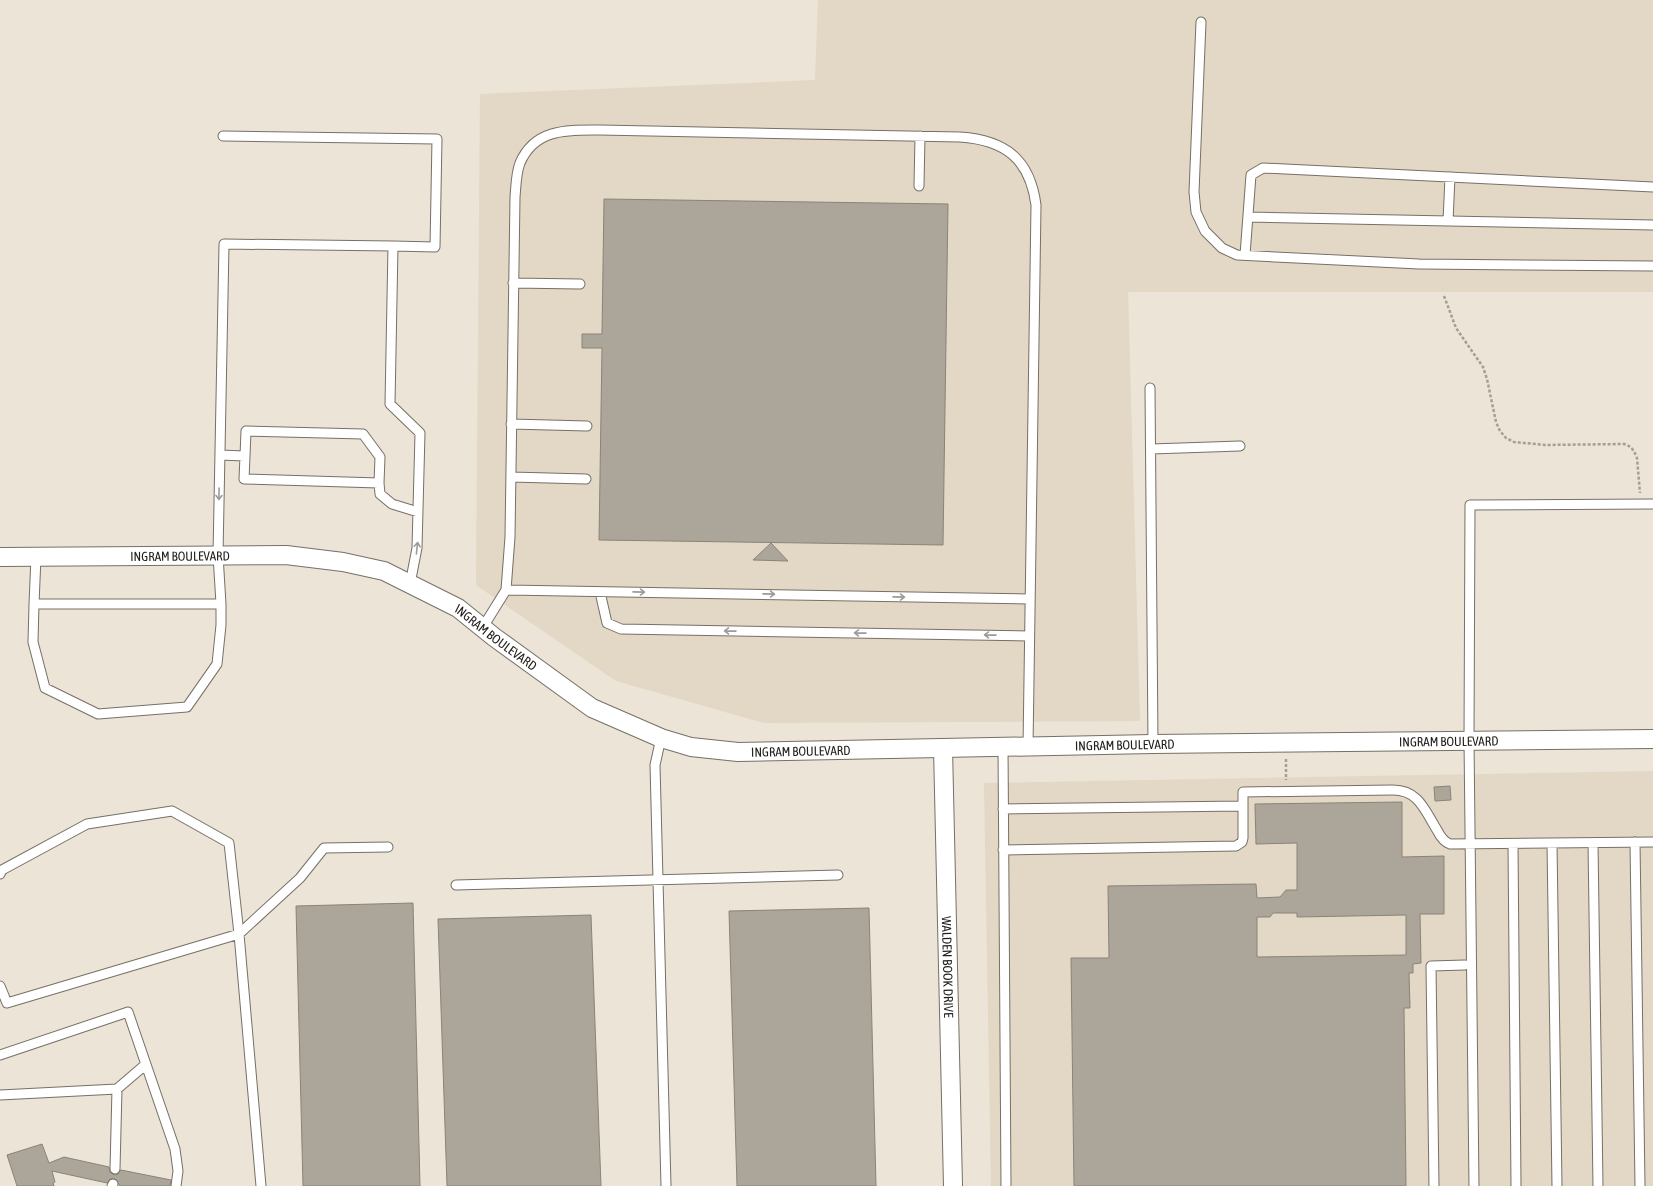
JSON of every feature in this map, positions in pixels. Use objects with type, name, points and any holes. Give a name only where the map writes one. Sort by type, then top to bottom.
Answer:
[{"type":"street","name":"INGRAM BOULEVARD","points":[[0,557],[286,555],[343,562],[384,571],[458,608],[592,708],[661,738],[691,747],[738,752],[1153,744],[1653,739]]},
{"type":"street","name":"WALDEN BOOK DRIVE","points":[[943,748],[953,1186]]},
{"type":"lane","points":[[1201,22],[1194,192],[1196,212],[1205,231],[1222,248],[1237,255],[1419,264],[1653,266]]},
{"type":"lane","points":[[483,628],[506,590],[510,537],[515,197],[520,163],[531,145],[550,134],[562,131],[600,130],[972,138],[997,144],[1006,149],[1028,173],[1035,192],[1028,747]]},
{"type":"lane","points":[[36,557],[33,642],[45,688],[98,714],[187,706],[217,664],[221,625],[218,555],[224,244],[435,247],[437,139],[223,136]]},
{"type":"lane","points":[[919,186],[920,136]]},
{"type":"lane","points":[[1245,255],[1251,175],[1263,168],[1653,186]]},
{"type":"lane","points":[[1448,221],[1450,177]]},
{"type":"lane","points":[[1248,217],[1653,225]]},
{"type":"lane","points":[[393,246],[390,404],[420,433],[417,548],[410,584]]},
{"type":"lane","points":[[513,283],[580,284]]},
{"type":"lane","points":[[1150,388],[1153,744]]},
{"type":"lane","points":[[511,424],[587,426]]},
{"type":"lane","points":[[378,483],[244,479],[246,431],[363,434],[380,457],[378,483],[380,494],[392,504],[418,512]]},
{"type":"lane","points":[[1151,449],[1240,446]]},
{"type":"lane","points":[[220,455],[245,456]]},
{"type":"lane","points":[[511,477],[586,479]]},
{"type":"lane","points":[[1474,1186],[1469,740],[1470,505],[1653,504]]},
{"type":"lane","points":[[506,590],[1030,599]]},
{"type":"lane","points":[[600,592],[607,623],[621,629],[1029,636]]},
{"type":"lane","points":[[34,604],[221,604]]},
{"type":"lane","points":[[661,738],[655,765],[666,1186]]},
{"type":"lane","points":[[1003,747],[1006,1186]]},
{"type":"lane","points":[[1003,850],[1236,846],[1242,842],[1243,838],[1243,792],[1399,790],[1411,794],[1417,799],[1439,834],[1446,843],[1450,844],[1471,845],[1653,842]]},
{"type":"lane","points":[[1003,808],[1243,806]]},
{"type":"lane","points":[[0,874],[2,870],[87,824],[172,811],[229,844],[239,934],[261,1186]]},
{"type":"lane","points":[[1635,842],[1640,1186]]},
{"type":"lane","points":[[1593,843],[1598,1186]]},
{"type":"lane","points":[[1513,844],[1516,1186]]},
{"type":"lane","points":[[1552,844],[1557,1186]]},
{"type":"lane","points":[[0,986],[7,1003],[239,934],[300,878],[324,848],[388,847]]},
{"type":"lane","points":[[456,885],[838,875]]},
{"type":"lane","points":[[1434,1186],[1431,966],[1465,965]]},
{"type":"lane","points":[[0,1055],[128,1012],[175,1149],[178,1171],[176,1186]]},
{"type":"lane","points":[[0,1095],[117,1089],[145,1065]]},
{"type":"lane","points":[[115,1169],[117,1089]]},
{"type":"path","points":[[1444,296],[1456,328],[1483,367],[1488,380],[1496,422],[1500,431],[1506,438],[1514,442],[1545,445],[1620,444],[1629,446],[1635,453],[1638,464],[1640,504]]},
{"type":"path","points":[[1286,759],[1286,781]]},
{"type":"shaded area","points":[[818,0],[1653,0],[1653,292],[1128,292],[1140,721],[764,723],[616,681],[476,585],[480,94],[815,80]]},
{"type":"shaded area","points":[[1653,771],[1653,1186],[991,1186],[984,783]]},
{"type":"building","points":[[604,199],[948,204],[943,545],[599,540],[602,348],[582,348],[582,334],[602,334]]},
{"type":"building","points":[[771,543],[788,561],[753,560]]},
{"type":"building","points":[[1450,786],[1451,800],[1435,801],[1434,787]]},
{"type":"building","points":[[1402,802],[1402,857],[1444,856],[1444,914],[1420,914],[1421,963],[1413,964],[1413,973],[1409,973],[1410,1008],[1404,1008],[1406,1186],[1074,1186],[1071,958],[1109,958],[1108,886],[1256,884],[1257,898],[1280,897],[1286,890],[1297,890],[1297,843],[1256,844],[1255,804]],"holes":[[[1273,913],[1297,913],[1297,917],[1406,915],[1406,955],[1257,957],[1257,917],[1270,917]]]},
{"type":"building","points":[[413,903],[420,1186],[303,1186],[296,906]]},
{"type":"building","points":[[869,908],[876,1186],[737,1186],[729,911]]},
{"type":"building","points":[[591,915],[601,1186],[447,1186],[438,919]]},
{"type":"building","points":[[42,1144],[49,1163],[64,1157],[109,1167],[110,1172],[114,1175],[118,1174],[121,1170],[171,1180],[170,1186],[120,1186],[115,1179],[110,1179],[107,1183],[52,1171],[55,1182],[53,1183],[54,1186],[17,1186],[7,1155]]}]
